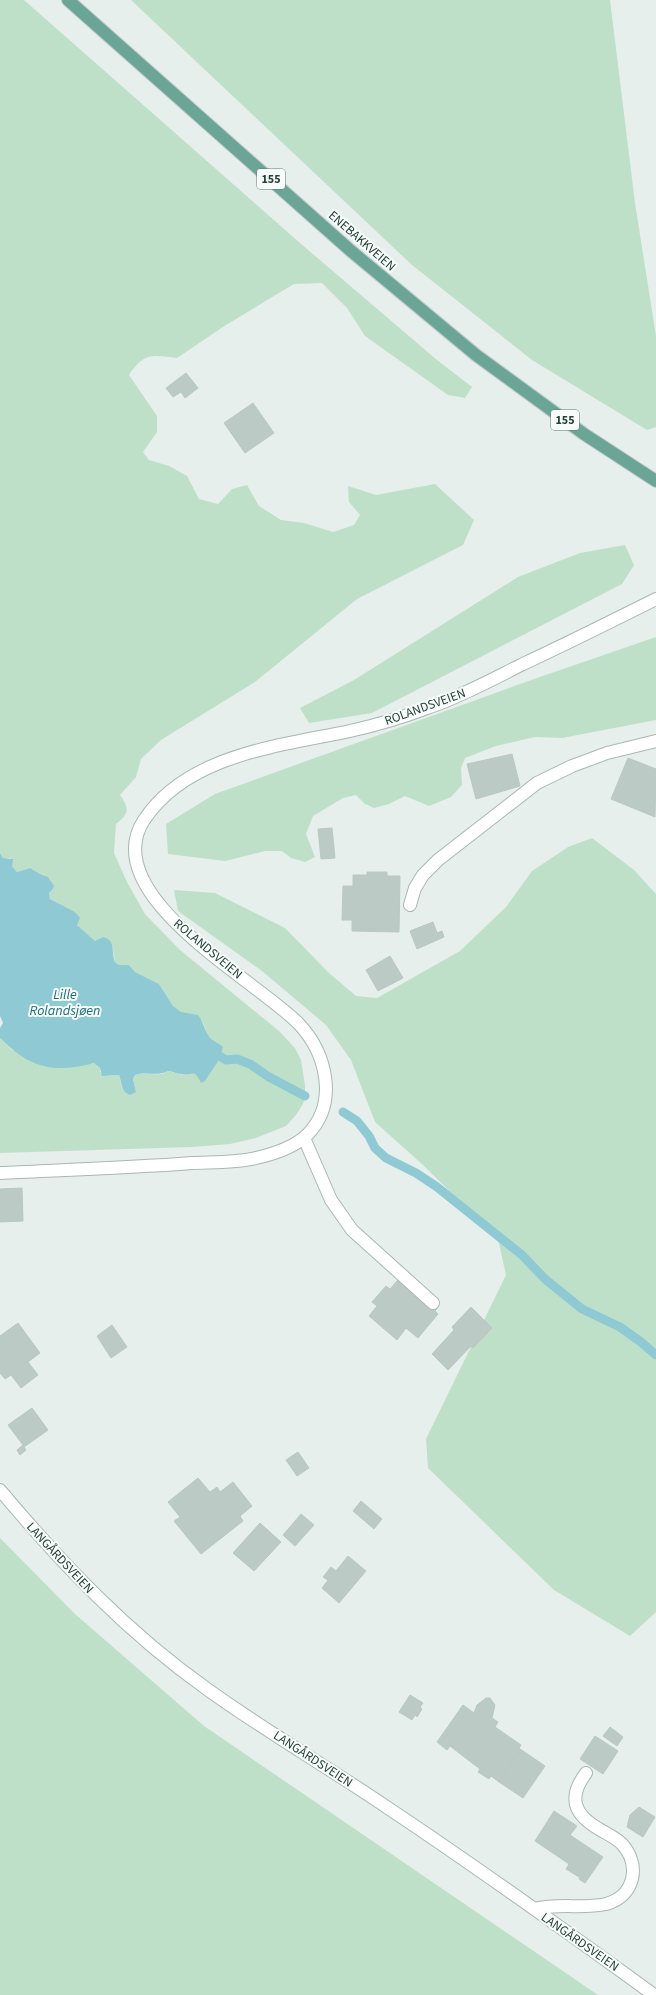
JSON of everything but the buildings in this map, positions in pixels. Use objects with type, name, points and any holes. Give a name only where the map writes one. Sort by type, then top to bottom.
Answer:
[{"type":"main road","name":"ENEBAKKVEIEN","points":[[68,0],[351,251],[476,355],[584,434],[656,481]]},
{"type":"street","name":"ROLANDSVEIEN","points":[[0,1172],[153,1166],[252,1159],[287,1148],[304,1138],[317,1124],[324,1110],[327,1092],[321,1060],[313,1044],[299,1024],[190,937],[149,891],[137,861],[136,845],[138,832],[144,820],[167,794],[203,771],[226,760],[272,747],[355,730],[432,707],[468,692],[656,599]]},
{"type":"street","points":[[410,905],[415,888],[423,875],[433,865],[537,783],[572,766],[607,753],[656,741]]},
{"type":"street","points":[[304,1138],[331,1200],[352,1230],[433,1303]]},
{"type":"street","name":"LANGÅRDSVEIEN","points":[[0,1490],[70,1570],[110,1610],[175,1665],[238,1711],[479,1869],[654,1995]]},
{"type":"street","points":[[534,1910],[550,1905],[604,1904],[620,1897],[631,1885],[634,1868],[631,1859],[622,1845],[611,1835],[586,1821],[576,1806],[574,1792],[586,1773]]},
{"type":"green space","points":[[0,0],[24,0],[300,243],[437,360],[472,387],[465,398],[448,395],[365,336],[347,308],[322,283],[294,284],[226,325],[177,358],[155,356],[144,359],[139,362],[129,375],[157,416],[157,432],[143,452],[149,460],[169,466],[187,476],[199,499],[218,504],[232,489],[247,485],[259,506],[281,520],[304,523],[333,532],[354,525],[360,515],[349,502],[348,486],[376,495],[435,484],[474,520],[463,545],[357,599],[255,682],[161,740],[141,759],[136,777],[120,795],[127,808],[127,811],[124,817],[116,824],[114,853],[127,882],[145,914],[180,950],[279,1031],[295,1048],[301,1060],[305,1085],[305,1096],[303,1104],[296,1115],[286,1126],[256,1138],[230,1144],[192,1147],[0,1153],[0,1038],[12,1050],[89,1064],[94,1063],[100,1068],[100,1072],[107,1076],[119,1075],[122,1088],[136,1092],[133,1079],[135,1075],[139,1074],[160,1074],[168,1071],[183,1075],[193,1073],[205,1081],[221,1057],[223,1047],[213,1042],[207,1035],[203,1022],[181,1013],[173,1006],[159,984],[135,972],[129,965],[119,965],[115,962],[113,949],[103,937],[95,941],[77,925],[77,922],[61,905],[50,899],[49,893],[53,889],[44,875],[30,868],[17,872],[12,866],[11,858],[3,858],[0,853]]},
{"type":"green space","points":[[131,0],[610,0],[635,203],[656,336],[656,427],[647,430],[532,360],[412,265]]},
{"type":"green space","points":[[625,545],[634,565],[622,584],[372,713],[309,723],[300,708],[354,680],[518,577],[580,553]]},
{"type":"green space","points":[[656,637],[656,720],[562,738],[535,737],[496,746],[465,758],[461,768],[462,785],[451,797],[429,806],[405,796],[389,804],[374,808],[365,804],[356,795],[343,798],[313,816],[306,834],[315,857],[305,862],[291,858],[282,851],[265,851],[225,861],[168,854],[166,824],[215,794],[534,679]]},
{"type":"green space","points":[[592,838],[634,870],[656,894],[656,1612],[630,1636],[554,1590],[428,1468],[426,1439],[506,1275],[498,1239],[423,1165],[375,1122],[351,1060],[326,1025],[262,971],[178,911],[174,890],[215,893],[285,928],[329,973],[356,996],[377,998],[460,951],[506,907],[532,871],[568,847]]},
{"type":"green space","points":[[0,1538],[75,1614],[204,1726],[598,1995],[0,1995]]},
{"type":"water","name":"Lille Rolandsjøen","points":[[0,853],[3,858],[13,859],[12,866],[17,872],[30,868],[48,877],[54,886],[49,893],[50,899],[75,912],[80,918],[77,925],[95,941],[103,937],[110,941],[115,962],[119,965],[129,965],[135,972],[159,984],[173,1006],[181,1012],[198,1015],[213,1041],[223,1047],[221,1057],[205,1081],[201,1083],[194,1074],[185,1075],[170,1071],[160,1074],[139,1074],[135,1075],[133,1079],[136,1092],[130,1095],[123,1089],[119,1075],[102,1076],[100,1068],[94,1063],[66,1068],[43,1066],[22,1056],[0,1038],[0,1028],[3,1023],[0,1016]]},
{"type":"waterway","points":[[221,1057],[226,1060],[237,1059],[250,1064],[269,1077],[305,1096]]},
{"type":"waterway","points":[[343,1112],[357,1121],[369,1136],[375,1148],[386,1158],[416,1173],[437,1187],[522,1255],[545,1279],[582,1309],[620,1327],[656,1355]]}]
